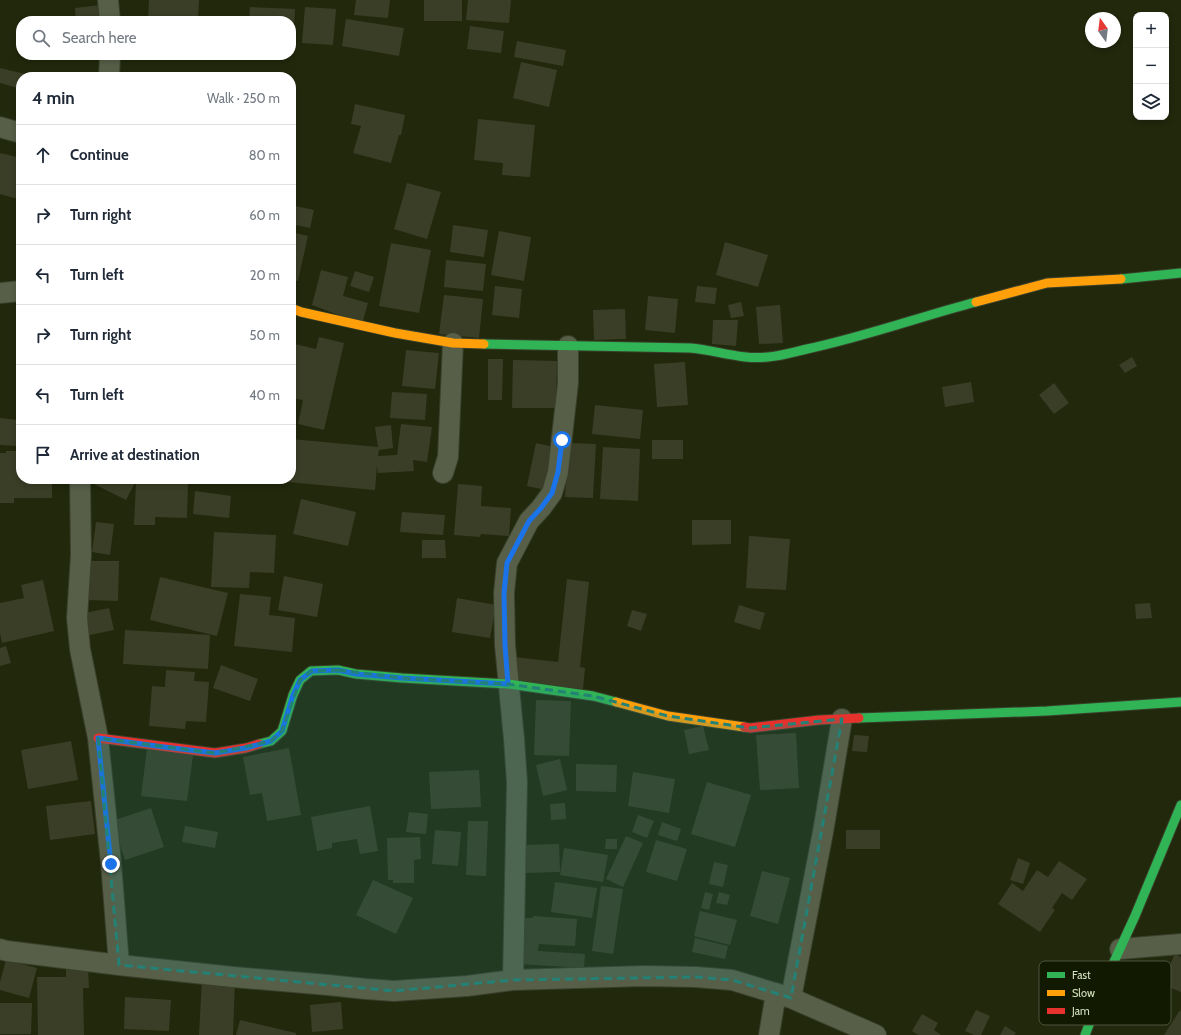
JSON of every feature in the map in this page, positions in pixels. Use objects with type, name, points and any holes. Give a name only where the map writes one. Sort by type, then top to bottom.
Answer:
[{"type":"street","points":[[108,0],[110,16]]},
{"type":"street","points":[[109,72],[110,60]]},
{"type":"street","points":[[0,127],[16,132]]},
{"type":"street","points":[[296,310],[395,333],[453,343],[690,348],[748,358],[768,357],[838,342],[938,312],[1047,283],[1136,278],[1181,273]]},
{"type":"street","points":[[0,293],[16,291]]},
{"type":"street","points":[[443,473],[448,457],[453,343]]},
{"type":"street","points":[[513,980],[517,782],[505,645],[504,593],[507,563],[529,521],[552,493],[558,472],[568,383],[568,346]]},
{"type":"street","points":[[80,484],[81,555],[77,618],[80,649],[98,738],[111,864],[119,965]]},
{"type":"street","points":[[98,738],[215,753],[246,748],[271,741],[282,731],[293,695],[300,680],[312,671],[338,670],[356,674],[402,678],[508,684],[593,696],[668,716],[750,728],[819,720],[1047,711],[1181,702]]},
{"type":"street","points":[[769,1035],[784,996],[822,832],[842,719]]},
{"type":"street","points":[[1114,961],[1135,916],[1181,805]]},
{"type":"street","points":[[1120,949],[1181,944]]},
{"type":"street","points":[[2,955],[234,977],[328,984],[366,990],[394,991],[467,986],[513,980],[644,976],[696,977],[732,980],[784,996],[876,1035]]},
{"type":"street","points":[[1084,1035],[1088,1025]]},
{"type":"highlighted area","points":[[338,670],[402,678],[508,684],[593,696],[668,716],[750,728],[842,719],[791,998],[732,980],[696,977],[513,980],[394,991],[119,965],[98,738],[215,753],[271,741],[282,731],[300,680],[311,671]]},
{"type":"building","points":[[149,0],[199,0],[198,16],[148,16]]},
{"type":"building","points":[[356,0],[390,0],[388,18],[354,15]]},
{"type":"building","points":[[424,0],[462,0],[462,21],[424,21]]},
{"type":"building","points":[[468,0],[511,0],[509,23],[466,20]]},
{"type":"building","points":[[101,5],[102,16],[76,16],[75,8]]},
{"type":"building","points":[[250,7],[295,9],[295,16],[249,16]]},
{"type":"building","points":[[305,7],[336,9],[333,45],[302,43]]},
{"type":"building","points":[[346,19],[404,28],[399,56],[342,46]]},
{"type":"building","points":[[470,26],[504,31],[501,53],[467,49]]},
{"type":"building","points":[[517,41],[566,50],[563,66],[514,57]]},
{"type":"building","points":[[521,62],[557,70],[549,107],[513,98]]},
{"type":"building","points":[[0,68],[17,72],[16,88],[0,83]]},
{"type":"building","points":[[355,104],[405,115],[401,135],[399,135],[391,163],[353,153],[361,126],[351,124]]},
{"type":"building","points":[[478,119],[535,125],[530,177],[502,175],[503,163],[474,160]]},
{"type":"building","points":[[0,153],[16,157],[16,199],[0,194]]},
{"type":"building","points":[[407,183],[441,192],[427,239],[394,229]]},
{"type":"building","points":[[296,206],[314,210],[310,228],[296,225]]},
{"type":"building","points":[[453,225],[488,230],[484,257],[450,252]]},
{"type":"building","points":[[499,231],[531,237],[524,281],[491,275]]},
{"type":"building","points":[[296,233],[308,236],[298,281],[296,280]]},
{"type":"building","points":[[725,242],[768,255],[758,287],[716,275]]},
{"type":"building","points":[[391,243],[431,250],[419,313],[379,306]]},
{"type":"building","points":[[446,260],[486,264],[483,291],[444,287]]},
{"type":"building","points":[[321,270],[348,277],[343,296],[368,303],[362,324],[312,305]]},
{"type":"building","points":[[355,271],[374,277],[369,292],[350,286]]},
{"type":"building","points":[[495,286],[522,289],[519,318],[492,315]]},
{"type":"building","points":[[697,286],[717,288],[715,304],[695,302]]},
{"type":"building","points":[[444,295],[483,299],[479,338],[439,334]]},
{"type":"building","points":[[648,296],[678,299],[675,333],[645,330]]},
{"type":"building","points":[[741,302],[744,316],[731,318],[728,305]]},
{"type":"building","points":[[780,305],[783,343],[759,344],[756,307]]},
{"type":"building","points":[[625,309],[626,339],[594,340],[593,310]]},
{"type":"building","points":[[713,320],[738,320],[736,346],[712,344]]},
{"type":"building","points":[[319,337],[344,343],[324,430],[298,424],[303,400],[296,399],[296,344],[316,349]]},
{"type":"building","points":[[406,350],[439,353],[435,389],[402,386]]},
{"type":"building","points":[[1132,357],[1137,366],[1125,373],[1119,365]]},
{"type":"building","points":[[488,359],[503,359],[502,400],[488,400]]},
{"type":"building","points":[[513,360],[557,361],[556,408],[512,408]]},
{"type":"building","points":[[685,362],[688,405],[657,407],[654,364]]},
{"type":"building","points":[[971,382],[974,402],[945,407],[942,387]]},
{"type":"building","points":[[1054,383],[1069,403],[1054,414],[1039,395]]},
{"type":"building","points":[[392,392],[427,394],[425,420],[390,418]]},
{"type":"building","points":[[595,405],[643,410],[640,439],[592,434]]},
{"type":"building","points":[[0,418],[16,420],[16,446],[0,445]]},
{"type":"building","points":[[401,424],[432,427],[427,462],[413,460],[414,471],[378,473],[377,466],[375,490],[296,483],[296,439],[378,447],[375,427],[391,425],[393,448],[379,450],[378,456],[397,455]]},
{"type":"building","points":[[652,440],[683,440],[683,459],[652,459]]},
{"type":"building","points":[[536,443],[554,447],[546,490],[527,486]]},
{"type":"building","points":[[568,443],[596,444],[593,498],[565,497]]},
{"type":"building","points":[[603,447],[640,449],[638,501],[600,499]]},
{"type":"building","points":[[6,451],[16,451],[16,484],[52,484],[52,498],[14,498],[14,503],[0,503],[0,453],[6,453]]},
{"type":"building","points":[[94,484],[134,484],[126,500]]},
{"type":"building","points":[[136,484],[188,484],[187,518],[155,517],[155,525],[134,525]]},
{"type":"building","points":[[458,484],[482,486],[481,506],[511,508],[509,536],[481,534],[480,537],[454,535]]},
{"type":"building","points":[[195,491],[231,496],[229,518],[193,514]]},
{"type":"building","points":[[301,499],[356,512],[348,546],[293,534]]},
{"type":"building","points":[[402,512],[445,515],[443,535],[400,532]]},
{"type":"building","points":[[692,520],[731,520],[731,544],[692,545]]},
{"type":"building","points":[[96,522],[114,524],[110,555],[92,552]]},
{"type":"building","points":[[214,532],[276,535],[274,573],[250,572],[249,588],[211,587]]},
{"type":"building","points":[[749,536],[790,539],[786,590],[746,588]]},
{"type":"building","points":[[422,540],[445,540],[446,558],[422,558]]},
{"type":"building","points":[[88,561],[119,561],[118,601],[87,600]]},
{"type":"building","points":[[284,576],[323,584],[317,617],[278,610]]},
{"type":"building","points":[[160,577],[228,593],[217,636],[150,620]]},
{"type":"building","points":[[567,579],[589,582],[580,667],[585,668],[583,689],[512,681],[514,657],[558,662]]},
{"type":"building","points":[[43,580],[54,631],[2,643],[0,633],[0,603],[24,598],[21,585]]},
{"type":"building","points":[[240,594],[271,597],[269,615],[295,618],[292,652],[234,646]]},
{"type":"building","points":[[457,598],[496,605],[490,638],[452,632]]},
{"type":"building","points":[[1150,603],[1152,618],[1136,619],[1135,604]]},
{"type":"building","points":[[739,605],[765,613],[760,630],[734,622]]},
{"type":"building","points":[[109,608],[114,630],[85,636],[80,614]]},
{"type":"building","points":[[632,610],[647,614],[641,631],[627,626]]},
{"type":"building","points":[[125,630],[210,635],[208,669],[123,664]]},
{"type":"building","points":[[6,646],[11,663],[0,666],[0,648]]},
{"type":"building","points":[[221,665],[258,679],[250,701],[213,688]]},
{"type":"building","points":[[166,670],[195,672],[194,681],[209,682],[206,722],[186,721],[185,729],[149,726],[152,686],[165,687]]},
{"type":"building","points":[[536,700],[571,701],[569,756],[534,755]]},
{"type":"building","points":[[703,726],[709,750],[689,754],[684,730]]},
{"type":"building","points":[[796,733],[799,788],[760,790],[756,735]]},
{"type":"building","points":[[854,735],[869,736],[867,752],[852,751]]},
{"type":"building","points":[[71,741],[78,780],[28,789],[21,750]]},
{"type":"building","points":[[289,748],[301,815],[267,821],[262,793],[250,795],[243,757]]},
{"type":"building","points":[[147,749],[193,755],[187,801],[141,796]]},
{"type":"building","points":[[560,759],[567,790],[543,796],[536,765]]},
{"type":"building","points":[[576,764],[617,765],[616,792],[576,791]]},
{"type":"building","points":[[479,770],[481,807],[431,809],[429,772]]},
{"type":"building","points":[[633,772],[675,779],[669,813],[628,806]]},
{"type":"building","points":[[707,782],[751,795],[735,847],[691,834]]},
{"type":"building","points":[[91,801],[95,834],[50,840],[46,806]]},
{"type":"building","points":[[565,803],[566,819],[551,820],[550,804]]},
{"type":"building","points":[[370,806],[378,851],[360,854],[357,839],[332,843],[332,848],[317,851],[311,817]]},
{"type":"building","points":[[151,808],[164,847],[125,860],[112,821]]},
{"type":"building","points":[[409,812],[428,814],[426,834],[406,832]]},
{"type":"building","points":[[638,815],[654,821],[647,838],[632,832]]},
{"type":"building","points":[[468,821],[488,821],[486,876],[466,875]]},
{"type":"building","points":[[662,822],[681,829],[677,841],[658,835]]},
{"type":"building","points":[[185,826],[218,832],[215,848],[182,842]]},
{"type":"building","points":[[435,830],[461,832],[458,866],[432,864]]},
{"type":"building","points":[[846,830],[880,830],[880,849],[846,849]]},
{"type":"building","points":[[626,836],[643,843],[623,887],[606,879]]},
{"type":"building","points":[[420,837],[421,859],[414,860],[414,883],[393,883],[393,880],[388,880],[387,838]]},
{"type":"building","points":[[606,839],[617,839],[617,849],[605,849]]},
{"type":"building","points":[[656,840],[687,849],[677,881],[646,872]]},
{"type":"building","points":[[559,844],[560,872],[522,873],[522,845]]},
{"type":"building","points":[[564,848],[608,855],[603,882],[560,875]]},
{"type":"building","points":[[1018,858],[1030,863],[1023,884],[1010,880]]},
{"type":"building","points":[[1059,861],[1087,879],[1072,900],[1062,893],[1052,908],[1055,910],[1040,932],[998,904],[1012,883],[1023,891],[1037,870],[1048,877]]},
{"type":"building","points":[[714,862],[728,865],[723,887],[709,884]]},
{"type":"building","points":[[762,871],[790,878],[778,924],[750,916]]},
{"type":"building","points":[[373,880],[413,898],[396,934],[356,915]]},
{"type":"building","points":[[555,882],[597,888],[592,918],[551,912]]},
{"type":"building","points":[[601,886],[623,889],[613,954],[592,951]]},
{"type":"building","points":[[705,892],[713,894],[709,910],[701,908]]},
{"type":"building","points":[[719,892],[730,895],[727,905],[716,903]]},
{"type":"building","points":[[700,911],[737,920],[730,945],[694,936]]},
{"type":"building","points":[[533,916],[577,919],[575,946],[539,944],[538,951],[585,954],[584,968],[519,964],[522,918],[533,918]]},
{"type":"building","points":[[695,938],[728,946],[725,959],[692,952]]},
{"type":"building","points":[[1175,954],[1181,957],[1181,992],[1171,988],[1171,963]]},
{"type":"building","points":[[6,960],[37,968],[29,998],[0,990],[0,982]]},
{"type":"building","points":[[66,967],[88,967],[89,988],[83,988],[84,1035],[38,1035],[37,977],[66,977]]},
{"type":"building","points":[[202,978],[235,979],[233,1035],[199,1035]]},
{"type":"building","points":[[125,997],[171,1000],[169,1031],[124,1029]]},
{"type":"building","points":[[341,1002],[343,1029],[312,1032],[310,1005]]},
{"type":"building","points":[[0,1003],[32,1003],[31,1034],[0,1034]]},
{"type":"building","points":[[976,1010],[990,1016],[981,1035],[974,1035],[965,1031]]},
{"type":"building","points":[[1180,1010],[1181,1035],[1164,1035]]},
{"type":"building","points":[[922,1014],[938,1023],[934,1030],[941,1035],[918,1035],[912,1031]]},
{"type":"building","points":[[240,1020],[296,1033],[296,1035],[236,1035]]},
{"type":"building","points":[[1005,1026],[1016,1033],[1014,1035],[1000,1035]]},
{"type":"traffic: fast","points":[[1121,279],[1181,273]]},
{"type":"traffic: fast","points":[[484,344],[690,348],[758,358],[788,354],[849,339],[976,302]]},
{"type":"traffic: fast","points":[[259,744],[271,741],[282,731],[293,695],[300,680],[311,671],[338,670],[356,674],[402,678],[508,684],[593,696],[616,702]]},
{"type":"traffic: fast","points":[[859,718],[1047,711],[1181,702]]},
{"type":"traffic: fast","points":[[1114,961],[1135,916],[1181,805]]},
{"type":"traffic: fast","points":[[1085,1035],[1089,1025]]},
{"type":"traffic: slow","points":[[976,302],[1047,283],[1121,279]]},
{"type":"traffic: slow","points":[[296,310],[395,333],[453,343],[484,344]]},
{"type":"traffic: slow","points":[[616,702],[668,716],[744,727]]},
{"type":"traffic: jam","points":[[744,727],[750,728],[819,720],[859,718]]},
{"type":"traffic: jam","points":[[98,738],[215,753],[246,748],[259,744]]},
{"type":"route","points":[[111,864],[98,738],[215,753],[246,748],[271,741],[282,731],[293,695],[300,680],[312,671],[338,670],[356,674],[402,678],[508,684],[505,645],[504,593],[507,563],[529,521],[552,493],[558,472],[562,440]]}]
